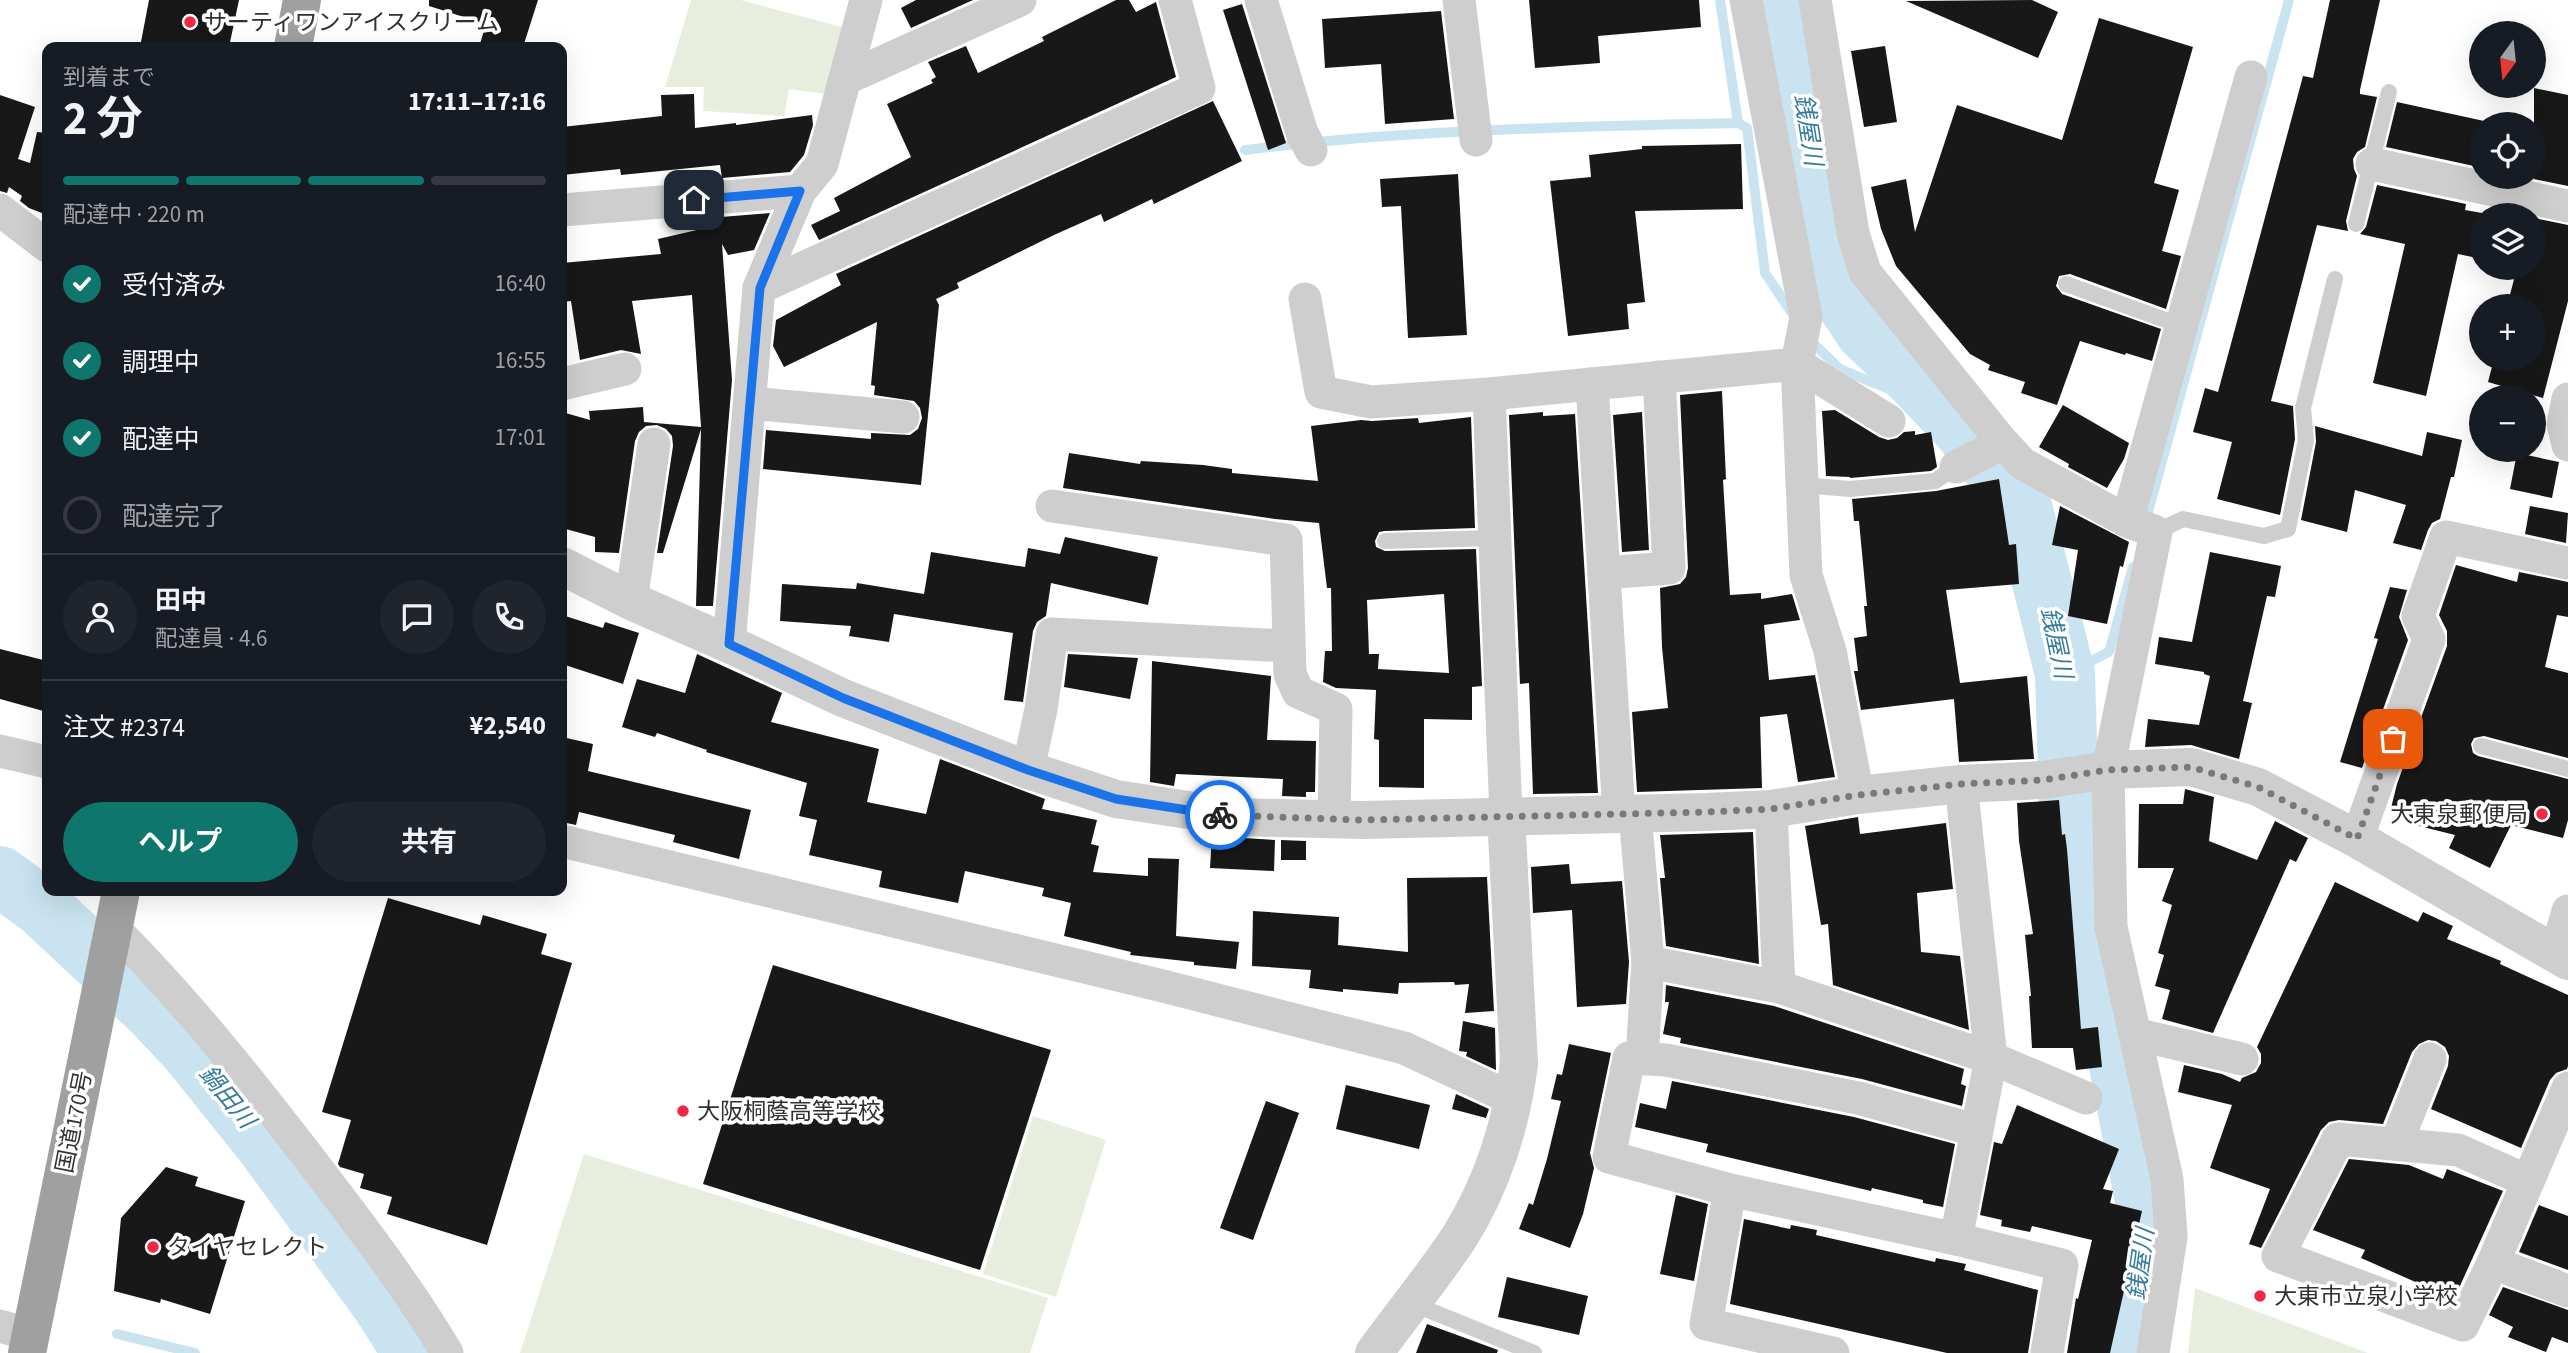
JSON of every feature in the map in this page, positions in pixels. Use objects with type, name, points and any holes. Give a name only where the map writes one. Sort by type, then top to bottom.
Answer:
[{"type":"highway","points":[[294,42],[302,0]]},
{"type":"highway","name":"国道170号","points":[[22,1344],[120,896]]},
{"type":"street","points":[[729,644],[760,288],[800,191],[822,164],[866,0]]},
{"type":"street","points":[[845,79],[1020,0]]},
{"type":"street","points":[[760,288],[1199,88],[1175,0]]},
{"type":"street","points":[[1261,0],[1306,141]]},
{"type":"street","points":[[1459,0],[1474,131]]},
{"type":"street","points":[[1746,0],[1802,342],[1802,485],[1806,575],[1830,651],[1858,795]]},
{"type":"street","points":[[1815,0],[1853,233],[1866,272],[2003,443],[2023,464],[2139,526]]},
{"type":"street","points":[[2153,1353],[2171,1237],[2167,1179],[2111,927],[2108,770],[2139,526],[2182,326],[2251,77]]},
{"type":"street","points":[[2372,164],[2568,206]]},
{"type":"street","points":[[567,210],[800,191]]},
{"type":"street","points":[[0,210],[42,242]]},
{"type":"street","points":[[1305,299],[1321,392],[1371,402],[1489,394],[1659,377],[1802,342]]},
{"type":"street","points":[[1802,342],[1889,422]]},
{"type":"street","points":[[567,383],[625,369]]},
{"type":"street","points":[[1604,573],[1669,568],[1659,377]]},
{"type":"street","points":[[1591,384],[1604,573],[1627,814],[1648,962],[1642,1058]]},
{"type":"street","points":[[1374,1353],[1460,1235],[1483,1190],[1515,1100],[1519,1063],[1489,394]]},
{"type":"street","points":[[2568,398],[2563,424],[2568,445]]},
{"type":"street","points":[[750,403],[903,417]]},
{"type":"street","points":[[1956,467],[2003,443]]},
{"type":"street","points":[[631,601],[654,444]]},
{"type":"street","points":[[1052,506],[1286,540],[1290,674],[1298,692],[1336,709],[1334,820]]},
{"type":"street","points":[[2357,839],[2429,639],[2418,616],[2446,537],[2568,563]]},
{"type":"street","points":[[567,569],[631,601],[843,698],[1028,770],[1116,799],[1234,817],[1334,820],[1627,814],[1771,809],[1858,795],[1961,784],[2043,780],[2108,770],[2191,767],[2258,787],[2357,839],[2562,957],[2568,911]]},
{"type":"street","points":[[1028,770],[1041,709],[1052,634],[1288,646]]},
{"type":"street","points":[[0,751],[42,761]]},
{"type":"street","points":[[1956,1240],[1991,1058],[1961,784]]},
{"type":"street","points":[[1771,809],[1779,987]]},
{"type":"street","points":[[567,842],[1159,985],[1404,1048],[1515,1100]]},
{"type":"street","points":[[111,938],[164,979],[201,1021],[289,1131],[394,1270],[447,1353]]},
{"type":"street","points":[[1648,962],[1779,987],[1991,1058],[2086,1098]]},
{"type":"street","points":[[2135,1034],[2242,1059]]},
{"type":"street","points":[[1976,1129],[1858,1098],[1667,1060],[1629,1058],[1609,1157],[1730,1190],[2062,1265],[2047,1353]]},
{"type":"street","points":[[2396,1144],[2430,1059]]},
{"type":"street","points":[[2528,1181],[2458,1150],[2338,1139],[2278,1256],[2463,1325],[2493,1263],[2568,1088]]},
{"type":"street","points":[[1730,1190],[1706,1324],[1833,1353]]},
{"type":"street","points":[[2493,1263],[2568,1292]]},
{"type":"lane","points":[[2356,224],[2389,92]]},
{"type":"lane","points":[[2139,526],[2183,519],[2264,536],[2288,529],[2306,440],[2303,408],[2335,279]]},
{"type":"lane","points":[[2066,284],[2182,326]]},
{"type":"lane","points":[[1802,485],[1850,489],[1935,481],[1956,467]]},
{"type":"lane","points":[[1385,541],[1495,538]]},
{"type":"lane","points":[[2482,746],[2568,769]]},
{"type":"lane","points":[[1411,1303],[1534,1353]]},
{"type":"green space","points":[[691,0],[741,0],[845,28],[826,94],[789,89],[784,116],[703,111],[704,87],[665,87]]},
{"type":"green space","points":[[1033,1116],[1106,1140],[1056,1297],[983,1274]]},
{"type":"green space","points":[[584,1154],[1048,1298],[1030,1353],[520,1353]]},
{"type":"green space","points":[[2195,1288],[2368,1353],[2188,1353]]},
{"type":"building","name":"サーティワンアイスクリーム","points":[[149,0],[239,0],[230,42],[141,42]]},
{"type":"building","points":[[429,0],[538,0],[525,42],[481,42],[486,24],[429,6]]},
{"type":"building","points":[[916,0],[973,0],[911,28],[901,8]]},
{"type":"building","points":[[1116,0],[1129,0],[1136,12],[1156,2],[1176,77],[819,240],[811,225],[840,211],[834,198],[911,157],[887,104],[933,83],[931,80],[936,77],[928,62],[966,46],[978,73],[1044,41],[1042,37]]},
{"type":"building","points":[[1529,0],[1699,0],[1701,27],[1598,36],[1600,63],[1535,68]]},
{"type":"building","points":[[2032,0],[2058,12],[2038,58],[1906,1]]},
{"type":"building","points":[[2330,0],[2380,0],[2360,90],[2360,94],[2377,97],[2365,147],[2357,152],[2353,159],[2357,176],[2346,221],[2348,231],[2317,225],[2271,401],[2293,406],[2295,439],[2280,515],[2217,499],[2232,442],[2193,432],[2205,388],[2218,392],[2303,76],[2313,78]]},
{"type":"building","points":[[1242,4],[1286,143],[1268,150],[1223,10]]},
{"type":"building","points":[[1441,11],[1454,119],[1385,124],[1381,64],[1325,68],[1322,19]]},
{"type":"building","points":[[2099,18],[2193,47],[2154,183],[2179,190],[2162,251],[2181,256],[2166,309],[2070,274],[2059,276],[2056,286],[2062,294],[2161,329],[2152,361],[2080,341],[2057,405],[2021,393],[2025,382],[1988,370],[1990,365],[1970,354],[1896,266],[1881,229],[1871,187],[1906,179],[1915,232],[1957,105],[2062,140]]},
{"type":"building","points":[[1885,46],[1897,122],[1864,127],[1851,51]]},
{"type":"building","points":[[2546,90],[2568,95],[2568,186],[2546,181],[2546,112],[2534,112],[2534,98],[2546,98]]},
{"type":"building","points":[[694,94],[695,128],[812,115],[813,125],[804,155],[790,172],[722,178],[720,165],[621,175],[620,169],[567,174],[567,126],[662,116],[661,95]]},
{"type":"building","points":[[0,95],[35,107],[18,159],[30,163],[37,132],[42,132],[42,213],[20,201],[22,196],[9,187],[7,193],[0,191]]},
{"type":"building","points":[[1213,101],[1242,161],[1154,204],[1152,199],[1104,222],[1101,214],[1054,235],[957,283],[959,288],[936,299],[939,305],[921,485],[763,469],[766,430],[871,439],[871,433],[910,435],[918,429],[922,418],[920,408],[914,401],[874,395],[875,386],[871,385],[877,322],[784,367],[773,346],[776,320],[841,285],[836,274]]},
{"type":"building","points":[[2397,102],[2469,118],[2469,165],[2386,147]]},
{"type":"building","points":[[1741,144],[1743,209],[1635,211],[1645,302],[1627,304],[1629,329],[1568,336],[1550,181],[1591,177],[1589,155],[1642,149],[1642,146]]},
{"type":"building","points":[[1458,174],[1467,335],[1408,338],[1401,206],[1382,207],[1380,179]]},
{"type":"building","points":[[2377,185],[2466,204],[2465,210],[2469,211],[2469,256],[2458,254],[2426,396],[2373,383],[2405,244],[2360,234],[2366,227]]},
{"type":"building","points":[[770,213],[754,250],[728,255],[722,244],[732,380],[713,606],[696,606],[701,429],[663,553],[657,553],[673,446],[672,436],[657,425],[646,426],[635,441],[619,553],[595,552],[595,537],[567,529],[567,413],[590,420],[589,411],[643,407],[644,422],[701,427],[692,295],[632,301],[641,354],[621,350],[580,360],[571,301],[567,301],[567,263],[661,254],[658,239],[714,226],[709,218]]},
{"type":"building","points":[[2546,220],[2568,225],[2568,301],[2546,386],[2498,385],[2488,382],[2491,371],[2546,371],[2546,294],[2510,294],[2514,280],[2546,280]]},
{"type":"building","points":[[1722,391],[1726,479],[1723,480],[1730,595],[1761,593],[1761,599],[1792,594],[1800,620],[1764,625],[1769,680],[1815,675],[1835,777],[1798,782],[1787,714],[1760,717],[1762,788],[1637,792],[1632,712],[1668,708],[1660,588],[1680,584],[1686,577],[1688,568],[1680,395]]},
{"type":"building","points":[[2063,405],[2129,443],[2124,459],[2107,488],[2068,467],[2069,464],[2039,447]]},
{"type":"building","points":[[1835,410],[1888,440],[1897,438],[1904,432],[1915,431],[1915,435],[1931,432],[1937,467],[1931,471],[1850,478],[1826,476],[1822,411]]},
{"type":"building","points":[[1543,412],[1543,416],[1575,414],[1598,793],[1533,794],[1529,683],[1520,684],[1509,415]]},
{"type":"building","points":[[1642,412],[1649,550],[1622,552],[1613,415]]},
{"type":"building","points":[[1471,417],[1475,528],[1379,532],[1375,541],[1376,547],[1385,551],[1476,549],[1482,686],[1472,687],[1472,720],[1424,719],[1424,788],[1379,787],[1379,740],[1374,739],[1376,690],[1336,688],[1323,682],[1325,651],[1332,651],[1331,588],[1327,588],[1319,523],[1063,488],[1069,453],[1140,464],[1141,461],[1203,465],[1232,469],[1232,473],[1318,481],[1311,426],[1361,420],[1418,418],[1419,423]],"holes":[[[1444,594],[1449,673],[1378,669],[1379,654],[1369,654],[1367,600]]]},
{"type":"building","points":[[2315,426],[2422,456],[2427,432],[2462,440],[2454,477],[2451,477],[2440,519],[2432,523],[2421,550],[2393,543],[2406,505],[2355,490],[2347,532],[2301,520],[2316,442]]},
{"type":"building","points":[[2546,459],[2559,462],[2552,498],[2510,489],[2515,462],[2546,462]]},
{"type":"building","points":[[1999,479],[2009,545],[2016,544],[2019,584],[1946,590],[1960,683],[2027,676],[2034,759],[1959,762],[1954,699],[1861,710],[1854,671],[1858,671],[1854,638],[1867,636],[1864,606],[1867,606],[1859,521],[1854,521],[1852,499],[1936,491]]},
{"type":"building","points":[[2060,506],[2129,542],[2123,567],[2120,566],[2107,624],[2068,616],[2078,550],[2052,545]]},
{"type":"building","points":[[2530,506],[2568,513],[2566,543],[2525,534]]},
{"type":"building","points":[[1065,537],[1158,557],[1148,605],[1051,583],[1046,616],[1037,622],[1033,631],[1023,702],[1004,700],[1013,633],[894,614],[889,642],[849,636],[851,626],[780,621],[782,584],[856,589],[857,583],[924,594],[931,552],[1025,567],[1028,548],[1060,554]]},
{"type":"building","points":[[2210,552],[2281,566],[2275,597],[2267,596],[2243,701],[2252,703],[2239,759],[2191,745],[2145,747],[2148,719],[2199,725],[2210,676],[2204,672],[2155,664],[2159,637],[2192,642]]},
{"type":"building","points":[[2456,565],[2517,582],[2519,572],[2568,582],[2568,617],[2557,615],[2545,667],[2568,673],[2568,758],[2484,736],[2474,738],[2471,744],[2473,753],[2478,756],[2568,779],[2568,820],[2563,838],[2511,825],[2490,868],[2449,848],[2455,835],[2411,824],[2412,818],[2390,812],[2397,784],[2447,646],[2447,631],[2439,615]]},
{"type":"building","points":[[2390,587],[2407,590],[2399,617],[2408,640],[2362,768],[2340,762],[2378,639],[2374,638]]},
{"type":"building","points":[[567,617],[603,628],[605,622],[639,633],[623,684],[567,666]]},
{"type":"building","points":[[0,649],[42,660],[42,711],[0,699]]},
{"type":"building","points":[[697,654],[782,693],[771,722],[879,749],[867,802],[926,814],[940,759],[1045,799],[1042,809],[1097,820],[1091,844],[1099,846],[1093,872],[1148,876],[1148,858],[1179,859],[1176,936],[1239,942],[1236,969],[1130,955],[1131,952],[1064,936],[1071,903],[1042,896],[1044,888],[965,871],[958,903],[879,887],[882,871],[809,855],[817,820],[799,816],[807,783],[706,752],[707,750],[657,733],[655,737],[622,727],[637,679],[685,693]]},
{"type":"building","points":[[1068,654],[1138,658],[1130,699],[1064,687]]},
{"type":"building","points":[[1152,661],[1271,676],[1267,740],[1316,741],[1315,792],[1306,792],[1306,797],[1282,796],[1283,779],[1176,774],[1174,786],[1150,782]]},
{"type":"building","points":[[567,738],[593,744],[588,771],[751,810],[739,859],[673,842],[675,835],[579,812],[576,825],[567,823]]},
{"type":"building","points":[[2185,789],[2214,797],[2209,841],[2257,860],[2275,821],[2308,838],[2296,862],[2290,859],[2213,1033],[2162,1019],[2170,990],[2155,986],[2164,955],[2158,953],[2172,905],[2162,901],[2174,868],[2138,868],[2139,804],[2183,804]]},
{"type":"building","points":[[2059,800],[2062,835],[2065,834],[2067,849],[2081,1029],[2098,1027],[2102,1067],[2076,1070],[2073,1048],[2032,1048],[2031,996],[2025,935],[2033,934],[2019,841],[2017,803]]},
{"type":"building","points":[[1858,817],[1860,834],[1946,823],[1953,889],[1917,893],[1921,952],[1960,956],[1969,1030],[1833,985],[1828,924],[1821,925],[1805,826]]},
{"type":"building","points":[[1753,832],[1759,964],[1666,946],[1660,878],[1665,878],[1660,835]]},
{"type":"building","points":[[1212,836],[1275,840],[1274,871],[1210,868]]},
{"type":"building","points":[[1281,840],[1306,841],[1306,860],[1281,860]]},
{"type":"building","points":[[1569,864],[1571,884],[1622,881],[1629,962],[1626,1004],[1577,1007],[1572,910],[1533,913],[1531,867]]},
{"type":"building","points":[[1487,877],[1494,1011],[1465,1013],[1469,984],[1399,983],[1398,994],[1343,989],[1343,992],[1309,988],[1311,970],[1252,966],[1253,911],[1339,917],[1338,945],[1408,952],[1407,878]]},
{"type":"building","points":[[2335,882],[2418,922],[2423,912],[2453,926],[2447,939],[2501,961],[2500,964],[2568,995],[2568,1066],[2550,1080],[2521,1148],[2431,1109],[2448,1066],[2449,1056],[2445,1047],[2436,1041],[2428,1040],[2419,1044],[2412,1052],[2383,1124],[2339,1120],[2329,1122],[2321,1130],[2261,1248],[2249,1244],[2270,1189],[2210,1168],[2232,1105],[2178,1092],[2184,1065],[2222,1074],[2240,1082],[2242,1078],[2256,1072],[2261,1063],[2261,1054],[2257,1047]]},
{"type":"building","points":[[388,898],[480,925],[483,915],[547,934],[541,954],[572,963],[487,1245],[387,1214],[392,1197],[360,1188],[364,1174],[338,1164],[351,1120],[322,1112]]},
{"type":"building","points":[[773,965],[1051,1050],[980,1270],[703,1184]]},
{"type":"building","points":[[1666,985],[1774,1006],[1964,1069],[1961,1084],[1966,1086],[1962,1106],[1862,1079],[1680,1043],[1681,1038],[1663,1034],[1669,1002],[1665,1002]]},
{"type":"building","points":[[1463,1021],[1495,1028],[1496,1070],[1466,1056],[1467,1052],[1459,1051]]},
{"type":"building","points":[[1569,1044],[1611,1053],[1590,1153],[1594,1168],[1583,1214],[1570,1248],[1519,1229],[1529,1203],[1533,1205],[1547,1159],[1561,1101],[1551,1099],[1557,1074],[1562,1075]]},
{"type":"building","points":[[1672,1081],[1854,1117],[1955,1144],[1943,1207],[1872,1188],[1871,1191],[1706,1152],[1708,1144],[1635,1127],[1640,1103],[1666,1109]]},
{"type":"building","points":[[1346,1085],[1430,1105],[1419,1149],[1336,1129]]},
{"type":"building","points":[[1456,1094],[1489,1109],[1486,1118],[1452,1109]]},
{"type":"building","points":[[1266,1101],[1299,1113],[1253,1240],[1220,1228]]},
{"type":"building","points":[[2017,1105],[2119,1149],[2103,1189],[2113,1191],[2110,1203],[2142,1211],[2110,1353],[2067,1353],[2076,1298],[2078,1299],[2092,1240],[2032,1226],[2030,1232],[2001,1226],[2002,1220],[1980,1215],[1994,1142],[2002,1144]]},
{"type":"building","points":[[2349,1159],[2409,1165],[2443,1179],[2447,1169],[2503,1191],[2454,1299],[2361,1258],[2365,1250],[2313,1230]]},
{"type":"building","points":[[166,1167],[198,1177],[195,1186],[245,1201],[210,1314],[161,1299],[160,1303],[114,1291],[121,1218]]},
{"type":"building","points":[[1676,1195],[1708,1204],[1694,1281],[1660,1274]]},
{"type":"building","points":[[2539,1205],[2568,1216],[2568,1270],[2519,1252]]},
{"type":"building","points":[[1744,1219],[1790,1229],[1791,1225],[1817,1230],[1816,1235],[1935,1262],[1936,1258],[1966,1264],[1964,1270],[2038,1290],[2028,1353],[1947,1353],[1730,1304]]},
{"type":"building","points":[[1507,1277],[1588,1296],[1579,1335],[1498,1317]]},
{"type":"building","points":[[2503,1287],[2568,1310],[2568,1343],[2552,1337],[2546,1352],[2508,1337],[2513,1327],[2489,1315]]},
{"type":"building","points":[[1427,1324],[1498,1350],[1497,1353],[1416,1353]]},
{"type":"waterway","points":[[1720,0],[1738,123],[1747,128],[1765,273],[1794,316]]},
{"type":"waterway","name":"銭屋川","points":[[1785,0],[1807,111],[1824,240],[1841,295],[1865,331],[1962,428],[2022,507],[2045,594],[2065,674],[2069,807],[2149,1221],[2128,1353]]},
{"type":"waterway","points":[[2145,523],[2289,0]]},
{"type":"waterway","points":[[1245,150],[1430,133],[1738,123]]},
{"type":"waterway","points":[[1810,340],[1840,369],[1886,388],[1914,378]]},
{"type":"waterway","points":[[2065,674],[2109,652],[2133,567]]},
{"type":"waterway","name":"鍋田川","points":[[0,876],[43,908],[152,1010],[188,1048],[265,1144],[381,1303],[413,1353]]},
{"type":"waterway","points":[[117,1334],[195,1353]]},
{"type":"way so far","points":[[1220,815],[1362,820],[1771,809],[1858,795],[1961,784],[2043,780],[2108,770],[2191,767],[2258,787],[2357,839],[2393,739]]},
{"type":"place","name":"サーティワンアイスクリーム","points":[[190,22]]},
{"type":"place","name":"大東泉郵便局","points":[[2542,814]]},
{"type":"place","name":"大阪桐蔭高等学校","points":[[683,1111]]},
{"type":"place","name":"タイヤセレクト","points":[[153,1247]]},
{"type":"place","name":"大東市立泉小学校","points":[[2260,1296]]},
{"type":"route","points":[[694,200],[800,191],[760,288],[729,644],[843,698],[1028,770],[1116,799],[1220,815]]}]
